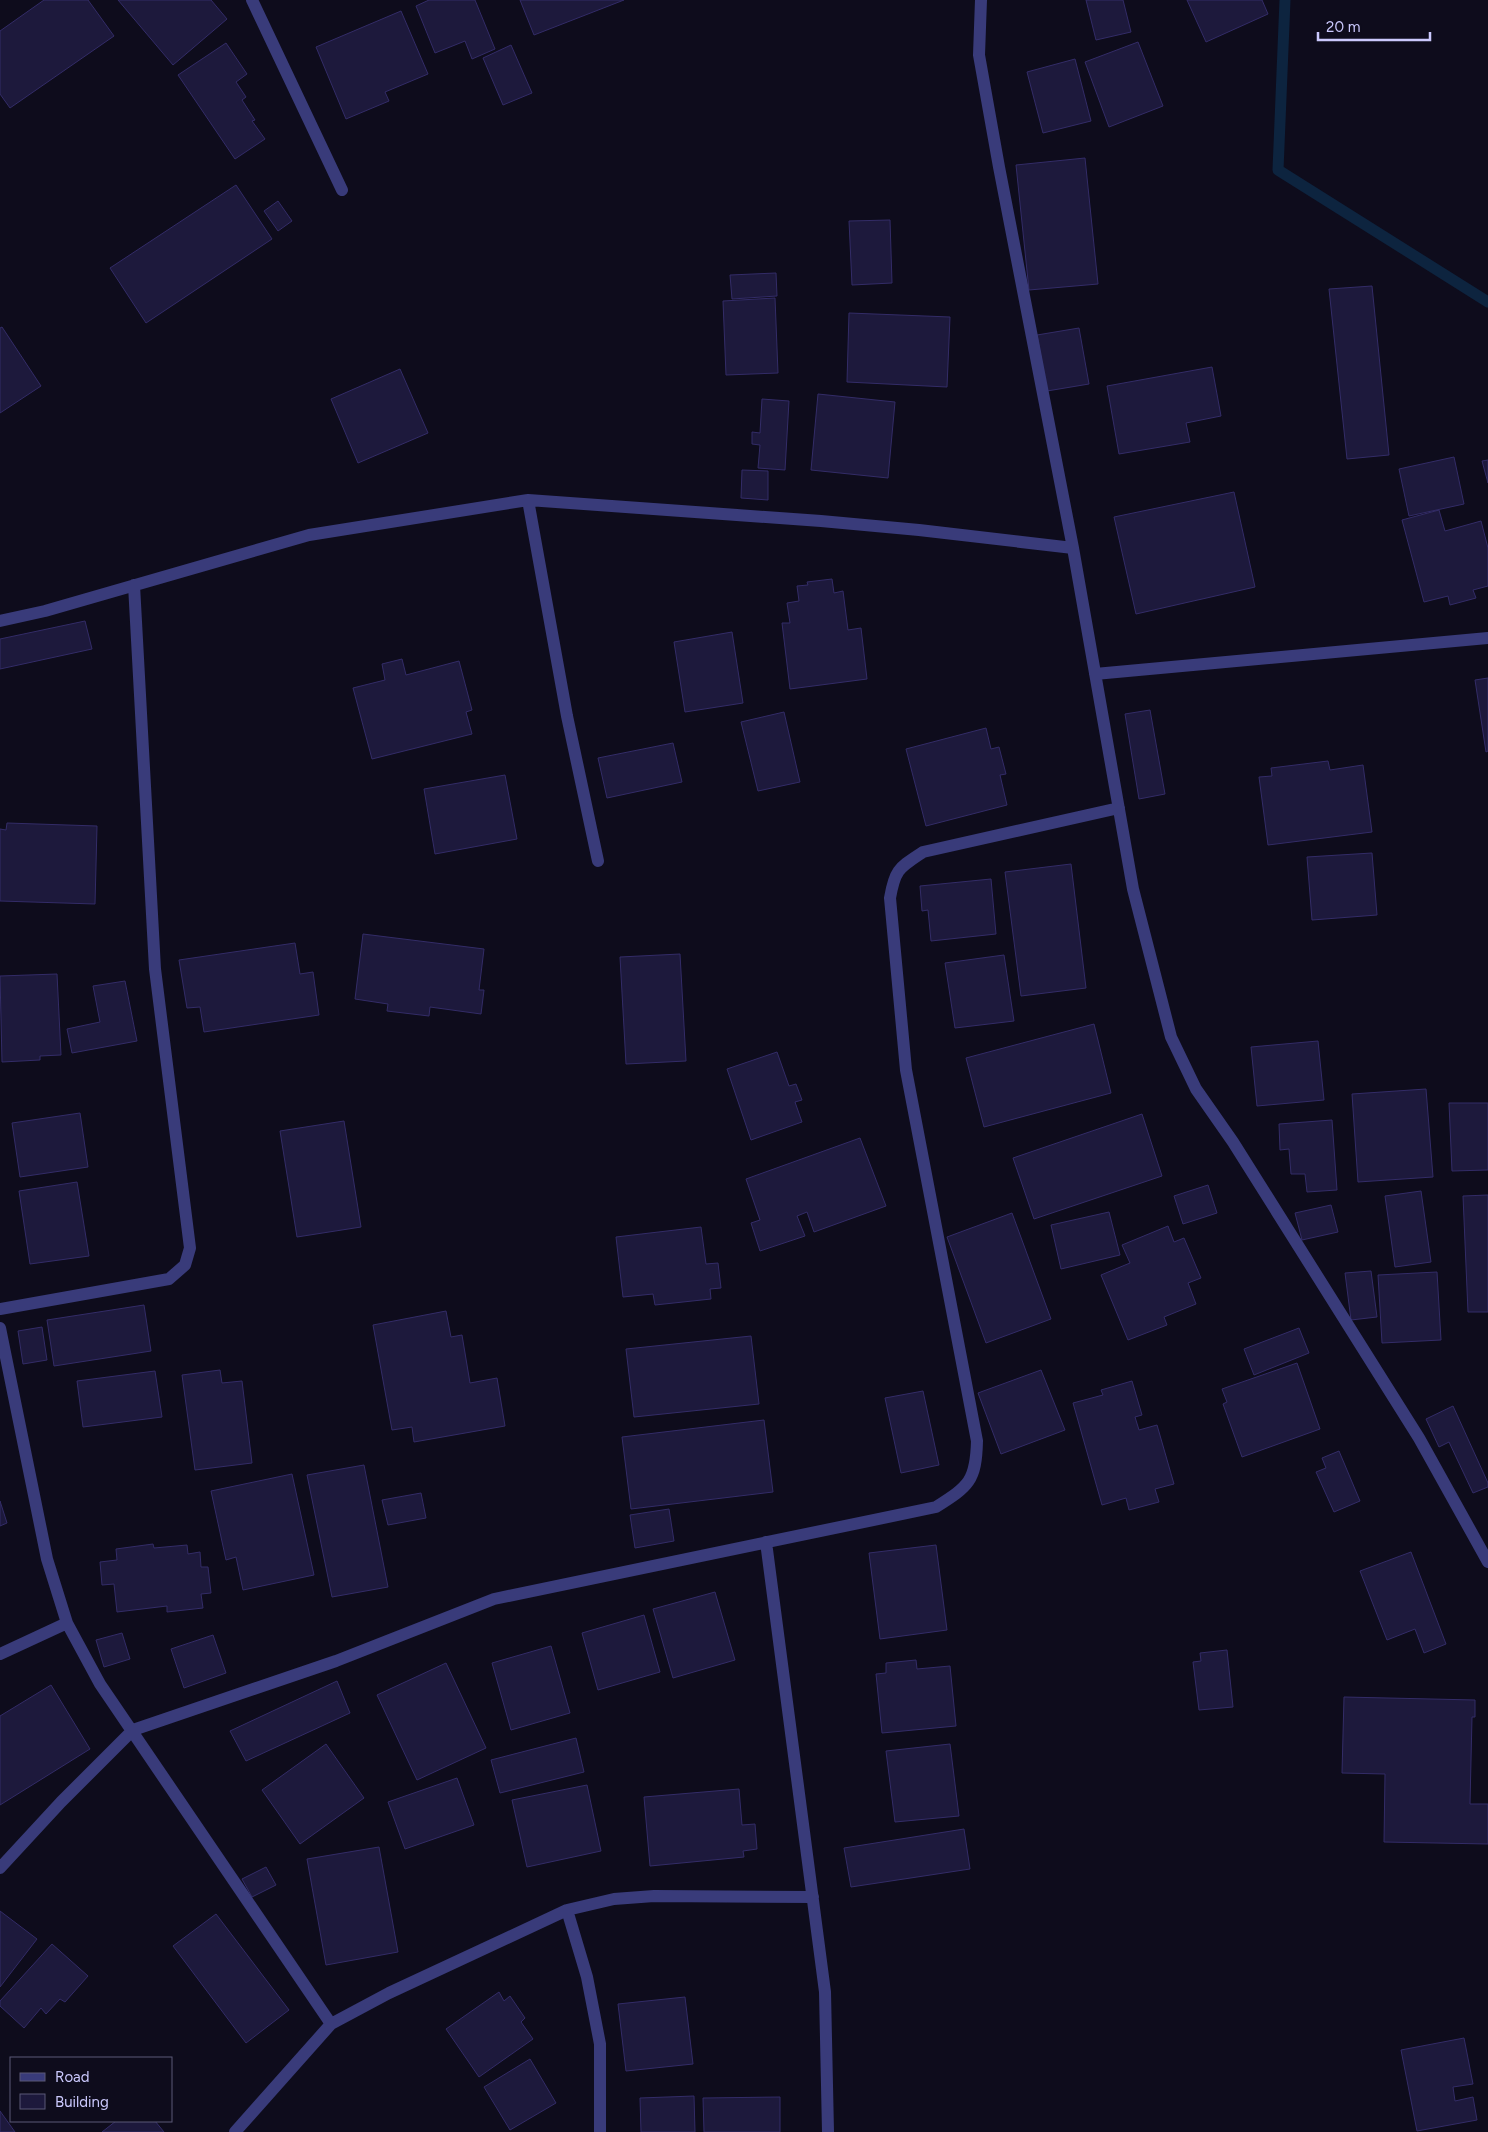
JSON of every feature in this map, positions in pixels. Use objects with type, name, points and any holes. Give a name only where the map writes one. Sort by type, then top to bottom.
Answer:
[{"type":"street","points":[[252,0],[342,190]]},
{"type":"street","points":[[981,0],[979,55],[1073,548],[1133,889],[1171,1037],[1196,1088],[1234,1142],[1419,1438],[1488,1562]]},
{"type":"street","points":[[0,621],[309,535],[528,500],[821,521],[1073,548]]},
{"type":"street","points":[[528,500],[567,716],[598,861]]},
{"type":"street","points":[[0,1309],[169,1279],[185,1265],[190,1248],[155,969],[134,585]]},
{"type":"street","points":[[1095,674],[1488,638]]},
{"type":"street","points":[[0,1868],[61,1802],[133,1730],[336,1660],[494,1599],[936,1507],[962,1491],[976,1467],[977,1441],[906,1070],[890,898],[894,876],[903,866],[923,852],[1119,808]]},
{"type":"street","points":[[0,1328],[47,1559],[67,1622],[100,1684],[331,2024]]},
{"type":"street","points":[[766,1542],[825,1992],[828,2132]]},
{"type":"street","points":[[0,1654],[67,1622]]},
{"type":"street","points":[[235,2132],[331,2024],[389,1993],[567,1910],[614,1899],[654,1896],[813,1897]]},
{"type":"street","points":[[567,1910],[587,1977],[600,2044],[600,2132]]},
{"type":"building","points":[[44,0],[88,0],[114,36],[10,108],[0,94],[0,31]]},
{"type":"building","points":[[118,0],[211,0],[227,19],[173,65]]},
{"type":"building","points":[[429,0],[475,0],[495,49],[472,59],[465,41],[435,53],[416,6]]},
{"type":"building","points":[[520,0],[624,0],[534,35]]},
{"type":"building","points":[[1086,0],[1123,0],[1131,32],[1096,40]]},
{"type":"building","points":[[1187,0],[1262,0],[1268,14],[1206,42]]},
{"type":"building","points":[[401,11],[428,74],[385,92],[389,101],[346,119],[316,47]]},
{"type":"building","points":[[1138,42],[1163,106],[1109,127],[1085,62]]},
{"type":"building","points":[[226,43],[247,74],[236,82],[246,97],[242,100],[255,120],[252,121],[265,139],[235,159],[178,75]]},
{"type":"building","points":[[511,45],[532,93],[503,105],[483,58]]},
{"type":"building","points":[[1075,59],[1091,121],[1043,133],[1027,72]]},
{"type":"building","points":[[1085,158],[1098,284],[1029,290],[1016,165]]},
{"type":"building","points":[[236,185],[272,239],[146,323],[110,268]]},
{"type":"building","points":[[278,201],[292,221],[278,231],[264,211]]},
{"type":"building","points":[[890,220],[892,283],[852,285],[849,221]]},
{"type":"building","points":[[776,273],[777,296],[732,299],[730,275]]},
{"type":"building","points":[[1372,286],[1389,455],[1347,459],[1329,289]]},
{"type":"building","points":[[775,298],[778,373],[726,375],[723,301]]},
{"type":"building","points":[[849,313],[950,317],[947,387],[847,382]]},
{"type":"building","points":[[2,327],[41,386],[0,413],[0,328]]},
{"type":"building","points":[[1079,328],[1089,384],[1047,391],[1037,335]]},
{"type":"building","points":[[1212,367],[1221,416],[1186,423],[1190,442],[1119,454],[1107,386]]},
{"type":"building","points":[[400,369],[428,433],[358,463],[331,399]]},
{"type":"building","points":[[818,394],[895,402],[888,478],[811,470]]},
{"type":"building","points":[[762,399],[789,401],[785,470],[758,468],[760,445],[752,444],[752,432],[760,433]]},
{"type":"building","points":[[1454,457],[1464,504],[1409,516],[1399,469]]},
{"type":"building","points":[[1488,460],[1488,483],[1482,461]]},
{"type":"building","points":[[742,470],[768,471],[768,500],[741,498]]},
{"type":"building","points":[[1234,492],[1255,587],[1136,614],[1114,517]]},
{"type":"building","points":[[1439,510],[1445,531],[1481,521],[1488,548],[1488,586],[1473,590],[1476,598],[1450,605],[1448,596],[1424,602],[1402,520]]},
{"type":"building","points":[[832,579],[834,593],[843,591],[848,630],[861,628],[867,679],[790,689],[782,623],[790,623],[787,603],[799,601],[797,586],[808,585],[807,582]]},
{"type":"building","points":[[85,621],[92,649],[0,669],[0,639]]},
{"type":"building","points":[[732,632],[743,703],[685,712],[674,642]]},
{"type":"building","points":[[402,659],[406,675],[459,661],[472,710],[466,712],[472,734],[372,759],[353,688],[385,680],[382,664]]},
{"type":"building","points":[[1488,678],[1488,751],[1486,752],[1475,680]]},
{"type":"building","points":[[1150,710],[1165,794],[1139,799],[1125,714]]},
{"type":"building","points":[[784,712],[800,782],[758,791],[741,722]]},
{"type":"building","points":[[986,728],[991,749],[999,747],[1006,774],[1000,775],[1007,805],[926,826],[906,749]]},
{"type":"building","points":[[673,743],[682,782],[607,798],[598,758]]},
{"type":"building","points":[[1328,761],[1330,770],[1363,765],[1372,832],[1268,845],[1259,777],[1272,776],[1271,768]]},
{"type":"building","points":[[505,775],[517,839],[435,854],[424,789]]},
{"type":"building","points":[[7,823],[97,826],[95,904],[0,901],[0,829],[6,830]]},
{"type":"building","points":[[1372,853],[1377,915],[1312,920],[1307,857]]},
{"type":"building","points":[[1071,864],[1086,988],[1021,996],[1005,872]]},
{"type":"building","points":[[991,879],[996,934],[931,941],[928,910],[922,911],[920,886]]},
{"type":"building","points":[[363,934],[484,949],[479,990],[484,990],[481,1014],[430,1007],[429,1016],[387,1011],[388,1004],[355,999]]},
{"type":"building","points":[[295,943],[300,974],[313,972],[319,1015],[204,1032],[200,1007],[187,1008],[179,960]]},
{"type":"building","points":[[680,954],[686,1061],[626,1064],[620,957]]},
{"type":"building","points":[[1004,955],[1014,1021],[955,1028],[945,963]]},
{"type":"building","points":[[57,974],[61,1055],[40,1056],[40,1060],[2,1062],[0,976]]},
{"type":"building","points":[[125,981],[137,1041],[72,1053],[67,1029],[100,1022],[93,986]]},
{"type":"building","points":[[1094,1024],[1111,1093],[984,1127],[966,1058]]},
{"type":"building","points":[[1318,1041],[1324,1100],[1257,1106],[1251,1047]]},
{"type":"building","points":[[777,1052],[789,1086],[796,1084],[802,1100],[795,1102],[802,1122],[751,1140],[727,1069]]},
{"type":"building","points":[[1426,1089],[1433,1177],[1358,1182],[1352,1094]]},
{"type":"building","points":[[1449,1103],[1488,1103],[1488,1170],[1452,1171]]},
{"type":"building","points":[[80,1113],[88,1167],[20,1177],[12,1123]]},
{"type":"building","points":[[1142,1114],[1162,1176],[1034,1219],[1013,1158]]},
{"type":"building","points":[[1332,1120],[1337,1190],[1307,1192],[1305,1174],[1291,1174],[1289,1149],[1280,1150],[1279,1124]]},
{"type":"building","points":[[344,1121],[361,1227],[297,1237],[280,1131]]},
{"type":"building","points":[[860,1138],[886,1206],[814,1232],[807,1212],[797,1216],[805,1236],[760,1251],[751,1223],[760,1220],[746,1179]]},
{"type":"building","points":[[77,1182],[89,1256],[30,1264],[19,1191]]},
{"type":"building","points":[[1208,1185],[1217,1213],[1183,1224],[1174,1196]]},
{"type":"building","points":[[1421,1191],[1431,1262],[1395,1267],[1385,1196]]},
{"type":"building","points":[[1488,1195],[1488,1312],[1468,1312],[1463,1196]]},
{"type":"building","points":[[1331,1205],[1338,1232],[1302,1240],[1295,1213]]},
{"type":"building","points":[[1109,1212],[1120,1255],[1061,1269],[1051,1225]]},
{"type":"building","points":[[1012,1213],[1051,1319],[986,1343],[947,1237]]},
{"type":"building","points":[[1168,1226],[1174,1242],[1184,1238],[1201,1278],[1188,1283],[1196,1304],[1164,1317],[1167,1325],[1128,1340],[1101,1275],[1130,1263],[1122,1245]]},
{"type":"building","points":[[701,1227],[706,1264],[718,1263],[721,1288],[710,1289],[711,1299],[655,1305],[653,1294],[623,1297],[616,1237]]},
{"type":"building","points":[[1371,1271],[1377,1317],[1351,1320],[1345,1273]]},
{"type":"building","points":[[1437,1272],[1441,1340],[1382,1343],[1378,1275]]},
{"type":"building","points":[[144,1305],[151,1351],[54,1366],[47,1320]]},
{"type":"building","points":[[446,1311],[451,1337],[462,1335],[470,1383],[497,1378],[505,1426],[414,1442],[412,1427],[392,1430],[373,1325]]},
{"type":"building","points":[[42,1327],[47,1360],[23,1364],[18,1331]]},
{"type":"building","points":[[1299,1328],[1309,1353],[1254,1375],[1244,1349]]},
{"type":"building","points":[[751,1336],[759,1404],[634,1417],[626,1349]]},
{"type":"building","points":[[1297,1363],[1320,1429],[1242,1457],[1223,1404],[1227,1402],[1222,1389]]},
{"type":"building","points":[[220,1370],[222,1383],[242,1381],[252,1463],[195,1470],[182,1375]]},
{"type":"building","points":[[1041,1370],[1065,1430],[1001,1454],[978,1393]]},
{"type":"building","points":[[155,1371],[162,1417],[83,1427],[77,1381]]},
{"type":"building","points":[[1132,1381],[1142,1415],[1135,1417],[1139,1430],[1157,1425],[1174,1484],[1155,1489],[1159,1502],[1129,1510],[1126,1498],[1102,1505],[1073,1403],[1103,1395],[1101,1390]]},
{"type":"building","points":[[923,1391],[939,1465],[901,1473],[885,1398]]},
{"type":"building","points":[[1453,1406],[1488,1483],[1488,1487],[1473,1493],[1449,1442],[1439,1447],[1426,1419]]},
{"type":"building","points":[[764,1420],[773,1492],[631,1509],[622,1437]]},
{"type":"building","points":[[1339,1451],[1360,1501],[1334,1512],[1316,1472],[1326,1468],[1322,1458]]},
{"type":"building","points":[[364,1465],[388,1587],[332,1597],[307,1475]]},
{"type":"building","points":[[292,1474],[314,1575],[243,1590],[236,1557],[226,1560],[211,1491]]},
{"type":"building","points":[[421,1493],[426,1518],[388,1525],[382,1500]]},
{"type":"building","points":[[0,1501],[7,1523],[0,1526]]},
{"type":"building","points":[[669,1509],[674,1541],[635,1548],[630,1515]]},
{"type":"building","points":[[153,1544],[154,1548],[187,1545],[188,1554],[200,1552],[201,1567],[208,1567],[211,1593],[201,1594],[203,1608],[167,1612],[167,1606],[117,1612],[114,1584],[102,1585],[100,1562],[117,1560],[116,1549]]},
{"type":"building","points":[[936,1545],[947,1630],[880,1639],[869,1553]]},
{"type":"building","points":[[1411,1552],[1446,1644],[1424,1653],[1415,1629],[1387,1640],[1360,1571]]},
{"type":"building","points":[[715,1592],[735,1660],[673,1678],[653,1609]]},
{"type":"building","points":[[644,1615],[660,1672],[598,1690],[582,1633]]},
{"type":"building","points":[[122,1633],[130,1659],[104,1667],[96,1640]]},
{"type":"building","points":[[213,1635],[226,1673],[184,1688],[171,1649]]},
{"type":"building","points":[[551,1646],[570,1713],[511,1730],[492,1663]]},
{"type":"building","points":[[1227,1650],[1233,1707],[1199,1710],[1193,1662],[1201,1661],[1200,1653]]},
{"type":"building","points":[[916,1660],[917,1669],[950,1666],[956,1726],[882,1733],[876,1674],[886,1673],[886,1663]]},
{"type":"building","points":[[446,1663],[486,1748],[417,1780],[377,1695]]},
{"type":"building","points":[[337,1681],[350,1713],[246,1761],[230,1731]]},
{"type":"building","points":[[51,1685],[90,1749],[0,1805],[0,1716]]},
{"type":"building","points":[[1344,1697],[1475,1700],[1475,1717],[1472,1717],[1470,1804],[1488,1804],[1488,1844],[1384,1842],[1385,1774],[1342,1773]]},
{"type":"building","points":[[576,1738],[584,1772],[500,1793],[491,1760]]},
{"type":"building","points":[[326,1744],[364,1798],[300,1844],[262,1790]]},
{"type":"building","points":[[950,1744],[959,1816],[895,1822],[886,1751]]},
{"type":"building","points":[[457,1778],[474,1825],[405,1849],[388,1802]]},
{"type":"building","points":[[587,1785],[601,1851],[527,1867],[512,1800]]},
{"type":"building","points":[[739,1789],[742,1825],[755,1824],[757,1849],[743,1851],[744,1857],[650,1866],[644,1797]]},
{"type":"building","points":[[964,1829],[970,1869],[851,1887],[844,1848]]},
{"type":"building","points":[[379,1847],[398,1952],[326,1965],[307,1859]]},
{"type":"building","points":[[266,1867],[276,1885],[252,1897],[242,1879]]},
{"type":"building","points":[[0,1911],[37,1939],[0,1987]]},
{"type":"building","points":[[216,1914],[289,2010],[246,2043],[173,1946]]},
{"type":"building","points":[[52,1944],[88,1976],[65,2002],[60,1999],[46,2014],[41,2008],[24,2028],[0,2006],[0,2001]]},
{"type":"building","points":[[499,1992],[504,2001],[510,1996],[525,2018],[521,2022],[533,2039],[479,2077],[446,2029]]},
{"type":"building","points":[[685,1997],[693,2064],[626,2071],[618,2004]]},
{"type":"building","points":[[1464,2038],[1473,2084],[1453,2087],[1455,2101],[1473,2097],[1477,2120],[1417,2131],[1401,2050]]},
{"type":"building","points":[[530,2059],[556,2103],[510,2130],[484,2087]]},
{"type":"building","points":[[694,2096],[695,2132],[641,2132],[640,2098]]},
{"type":"building","points":[[780,2097],[780,2132],[704,2132],[703,2098]]},
{"type":"building","points":[[0,2111],[15,2132],[0,2132]]},
{"type":"building","points":[[115,2122],[156,2122],[164,2132],[102,2132]]},
{"type":"waterway","points":[[1285,0],[1278,170],[1488,302]]}]
